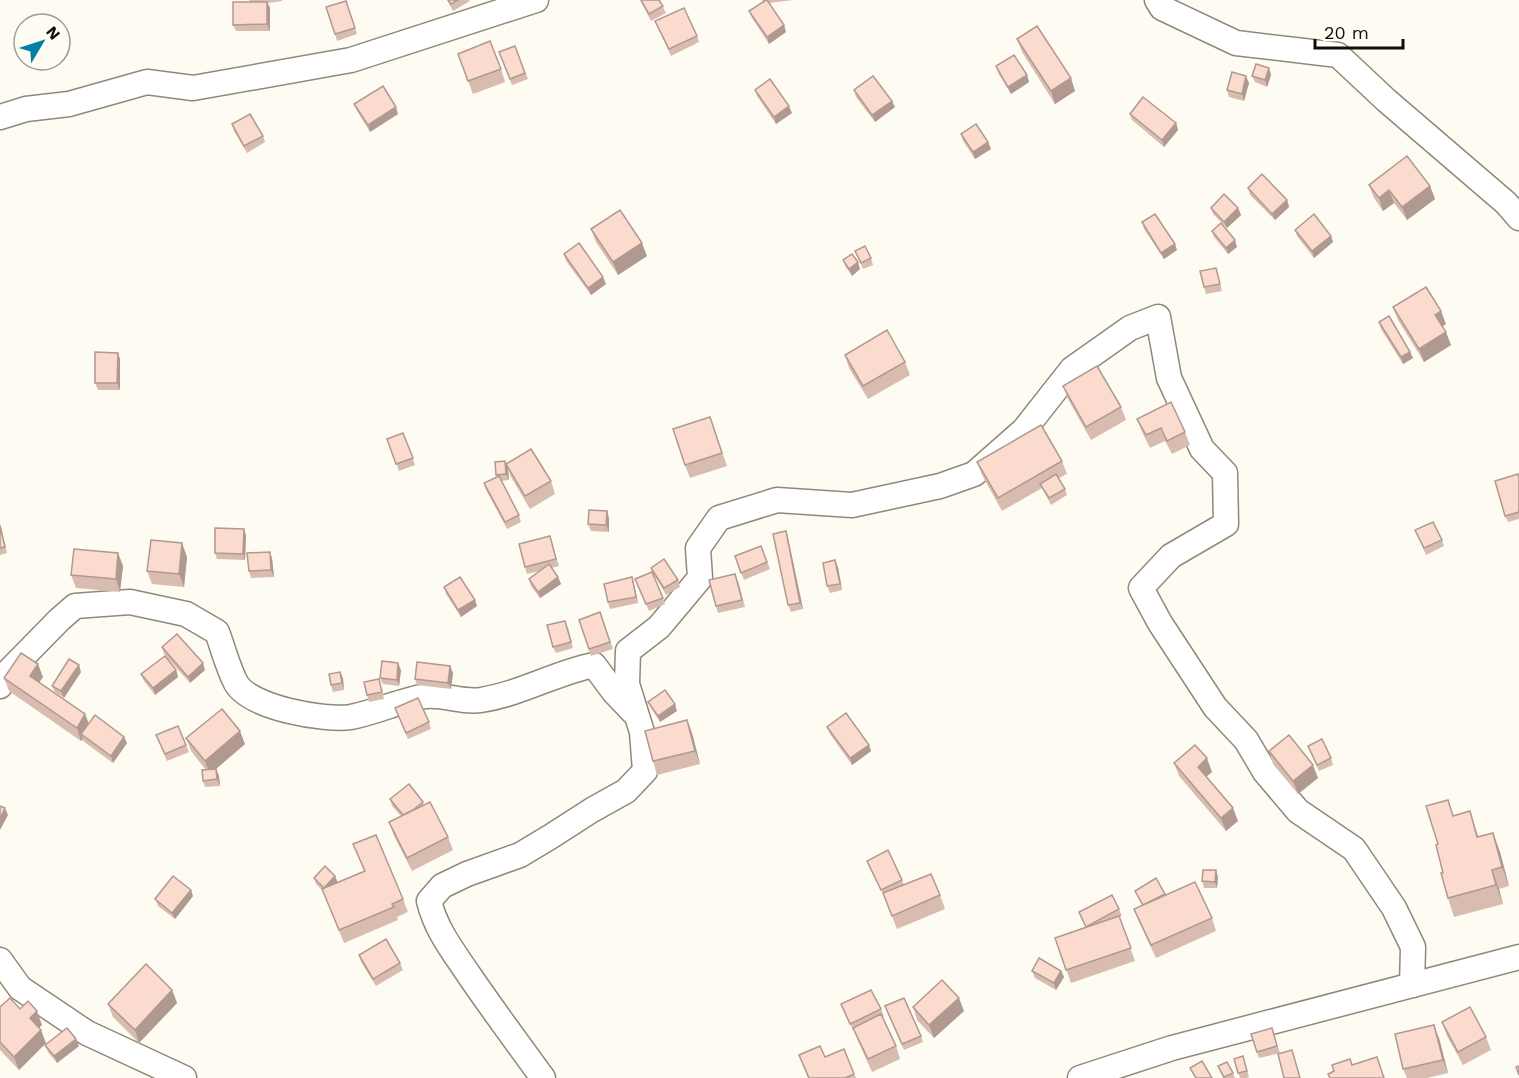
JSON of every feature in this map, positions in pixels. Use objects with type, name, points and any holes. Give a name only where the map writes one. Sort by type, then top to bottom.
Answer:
[{"type":"street","points":[[0,117],[26,109],[69,104],[147,82],[193,88],[351,60],[536,0]]},
{"type":"street","points":[[1156,0],[1162,8],[1236,43],[1338,55],[1386,100],[1506,203],[1519,218]]},
{"type":"street","points":[[543,1078],[497,1016],[446,940],[434,920],[429,901],[442,886],[466,874],[520,855],[626,791],[645,771],[642,732],[627,684],[628,651],[659,627],[700,578],[698,548],[719,518],[777,500],[852,505],[940,486],[974,474],[1024,430],[1072,369],[1130,328],[1158,317],[1169,378],[1202,449],[1225,473],[1226,524],[1171,556],[1141,588],[1160,623],[1215,707],[1246,740],[1265,772],[1298,811],[1353,849],[1394,908],[1413,947],[1412,985]]},
{"type":"street","points":[[0,686],[10,670],[75,606],[130,602],[186,614],[217,632],[237,685],[258,702],[308,715],[348,717],[427,696],[478,701],[507,694],[570,670],[594,664],[614,692],[637,715]]},
{"type":"street","points":[[1080,1078],[1172,1048],[1519,957]]},
{"type":"street","points":[[0,960],[20,988],[87,1033],[184,1078]]},
{"type":"building","points":[[641,0],[659,0],[663,6],[649,14]]},
{"type":"building","points":[[766,0],[784,25],[767,37],[749,11]]},
{"type":"building","points":[[346,1],[355,28],[335,34],[326,7]]},
{"type":"building","points":[[233,2],[267,2],[267,24],[233,25]]},
{"type":"building","points":[[684,8],[697,36],[669,49],[655,21]]},
{"type":"building","points":[[1037,26],[1071,78],[1051,91],[1017,39]]},
{"type":"building","points":[[490,41],[501,69],[468,81],[458,54]]},
{"type":"building","points":[[515,46],[525,73],[510,79],[499,52]]},
{"type":"building","points":[[1014,55],[1027,75],[1008,87],[996,66]]},
{"type":"building","points":[[1256,64],[1269,68],[1265,80],[1252,76]]},
{"type":"building","points":[[1232,72],[1246,76],[1242,94],[1227,90]]},
{"type":"building","points":[[873,76],[892,101],[872,115],[854,90]]},
{"type":"building","points":[[770,79],[789,106],[774,117],[755,90]]},
{"type":"building","points":[[383,86],[396,107],[368,125],[354,104]]},
{"type":"building","points":[[1143,97],[1176,123],[1162,140],[1130,114]]},
{"type":"building","points":[[250,114],[263,136],[244,146],[232,124]]},
{"type":"building","points":[[976,124],[988,142],[973,152],[961,134]]},
{"type":"building","points":[[1407,156],[1430,186],[1402,207],[1389,190],[1379,198],[1369,185]]},
{"type":"building","points":[[1262,174],[1287,200],[1272,214],[1248,188]]},
{"type":"building","points":[[1224,194],[1238,208],[1224,222],[1211,208]]},
{"type":"building","points":[[620,210],[642,243],[613,262],[591,229]]},
{"type":"building","points":[[1155,214],[1175,244],[1161,253],[1142,222]]},
{"type":"building","points":[[1314,214],[1331,236],[1312,251],[1295,230]]},
{"type":"building","points":[[1221,223],[1235,240],[1226,248],[1212,231]]},
{"type":"building","points":[[579,243],[603,277],[588,288],[564,254]]},
{"type":"building","points":[[865,246],[871,258],[861,263],[855,251]]},
{"type":"building","points":[[852,254],[858,262],[849,269],[843,260]]},
{"type":"building","points":[[1216,268],[1220,284],[1204,287],[1200,271]]},
{"type":"building","points":[[1426,287],[1441,311],[1435,315],[1446,332],[1419,349],[1393,307]]},
{"type":"building","points":[[1389,316],[1410,352],[1401,357],[1379,322]]},
{"type":"building","points":[[887,330],[905,362],[863,386],[845,355]]},
{"type":"building","points":[[95,352],[118,353],[117,383],[95,383]]},
{"type":"building","points":[[1097,366],[1121,407],[1086,427],[1063,386]]},
{"type":"building","points":[[1171,402],[1185,432],[1167,441],[1161,428],[1146,435],[1137,419]]},
{"type":"building","points":[[710,417],[722,453],[685,465],[673,429]]},
{"type":"building","points":[[1041,425],[1062,461],[998,498],[977,462]]},
{"type":"building","points":[[403,433],[413,458],[396,464],[387,439]]},
{"type":"building","points":[[531,449],[551,481],[525,496],[506,464]]},
{"type":"building","points":[[505,461],[506,474],[496,475],[495,462]]},
{"type":"building","points":[[1056,474],[1065,489],[1049,498],[1040,484]]},
{"type":"building","points":[[1518,474],[1519,512],[1505,516],[1495,481]]},
{"type":"building","points":[[499,476],[519,515],[505,522],[484,483]]},
{"type":"building","points":[[589,510],[607,511],[606,525],[588,524]]},
{"type":"building","points":[[1433,522],[1442,540],[1424,548],[1415,530]]},
{"type":"building","points":[[0,526],[5,547],[0,548]]},
{"type":"building","points":[[215,528],[244,529],[243,554],[215,553]]},
{"type":"building","points":[[786,531],[800,603],[788,605],[773,534]]},
{"type":"building","points":[[550,536],[556,559],[525,567],[519,544]]},
{"type":"building","points":[[151,540],[182,543],[179,574],[147,571]]},
{"type":"building","points":[[761,546],[767,562],[741,573],[735,556]]},
{"type":"building","points":[[74,549],[118,553],[116,579],[71,575]]},
{"type":"building","points":[[270,552],[271,570],[249,571],[247,553]]},
{"type":"building","points":[[664,559],[678,580],[664,588],[651,568]]},
{"type":"building","points":[[835,560],[840,584],[827,586],[823,563]]},
{"type":"building","points":[[549,564],[558,577],[538,592],[529,579]]},
{"type":"building","points":[[652,572],[663,598],[646,604],[635,579]]},
{"type":"building","points":[[735,574],[742,600],[716,606],[709,580]]},
{"type":"building","points":[[460,577],[475,600],[458,610],[444,587]]},
{"type":"building","points":[[632,577],[636,597],[608,602],[604,584]]},
{"type":"building","points":[[600,612],[610,642],[589,649],[579,620]]},
{"type":"building","points":[[565,621],[571,642],[553,647],[547,625]]},
{"type":"building","points":[[177,634],[203,663],[188,677],[162,647]]},
{"type":"building","points":[[21,653],[38,664],[30,676],[85,714],[77,728],[4,678]]},
{"type":"building","points":[[165,656],[176,670],[153,688],[141,674]]},
{"type":"building","points":[[69,659],[79,665],[61,691],[52,686]]},
{"type":"building","points":[[382,661],[398,663],[397,680],[380,678]]},
{"type":"building","points":[[417,662],[450,666],[448,683],[415,679]]},
{"type":"building","points":[[340,672],[342,683],[331,685],[329,674]]},
{"type":"building","points":[[379,679],[382,692],[367,695],[364,682]]},
{"type":"building","points":[[665,690],[675,704],[658,716],[648,702]]},
{"type":"building","points":[[418,698],[429,722],[406,733],[395,708]]},
{"type":"building","points":[[222,709],[240,731],[205,761],[186,738]]},
{"type":"building","points":[[846,713],[869,745],[850,758],[827,727]]},
{"type":"building","points":[[95,715],[124,737],[111,756],[81,734]]},
{"type":"building","points":[[687,720],[695,751],[653,761],[645,731]]},
{"type":"building","points":[[178,726],[186,745],[165,754],[156,735]]},
{"type":"building","points":[[1289,735],[1313,765],[1293,781],[1269,751]]},
{"type":"building","points":[[1322,739],[1331,758],[1317,765],[1308,746]]},
{"type":"building","points":[[1195,745],[1207,758],[1198,767],[1233,808],[1221,818],[1174,763]]},
{"type":"building","points":[[216,769],[217,779],[203,781],[202,770]]},
{"type":"building","points":[[409,784],[423,802],[403,815],[390,799]]},
{"type":"building","points":[[1448,800],[1453,816],[1470,811],[1477,837],[1493,833],[1502,867],[1492,870],[1496,885],[1448,898],[1441,873],[1443,873],[1436,845],[1438,844],[1426,806]]},
{"type":"building","points":[[430,802],[448,837],[407,858],[389,822]]},
{"type":"building","points":[[0,806],[5,808],[0,819]]},
{"type":"building","points":[[376,835],[403,899],[392,904],[394,907],[339,930],[322,889],[365,871],[353,844]]},
{"type":"building","points":[[888,850],[902,880],[881,890],[867,861]]},
{"type":"building","points":[[325,866],[335,876],[324,888],[314,878]]},
{"type":"building","points":[[1203,870],[1216,870],[1215,882],[1202,881]]},
{"type":"building","points":[[931,874],[940,895],[892,916],[883,893]]},
{"type":"building","points":[[173,876],[191,890],[172,913],[155,899]]},
{"type":"building","points":[[1156,878],[1165,894],[1143,905],[1135,891]]},
{"type":"building","points":[[1195,882],[1212,918],[1151,945],[1134,909]]},
{"type":"building","points":[[1112,895],[1119,909],[1086,927],[1079,912]]},
{"type":"building","points":[[1119,916],[1131,948],[1066,970],[1055,938]]},
{"type":"building","points":[[386,939],[400,963],[373,979],[359,955]]},
{"type":"building","points":[[1039,958],[1061,971],[1054,983],[1032,971]]},
{"type":"building","points":[[146,964],[172,990],[135,1030],[108,1004]]},
{"type":"building","points":[[942,980],[959,998],[929,1025],[913,1007]]},
{"type":"building","points":[[871,990],[881,1009],[850,1024],[841,1004]]},
{"type":"building","points":[[10,998],[20,1009],[28,1001],[37,1011],[30,1018],[41,1030],[14,1057],[0,1042],[0,1007]]},
{"type":"building","points":[[904,998],[921,1036],[902,1044],[885,1006]]},
{"type":"building","points":[[1470,1007],[1486,1037],[1458,1052],[1442,1022]]},
{"type":"building","points":[[881,1014],[896,1046],[868,1059],[853,1028]]},
{"type":"building","points":[[1434,1025],[1443,1060],[1403,1069],[1395,1034]]},
{"type":"building","points":[[67,1028],[76,1039],[54,1056],[45,1045]]},
{"type":"building","points":[[1272,1028],[1277,1046],[1257,1052],[1251,1034]]},
{"type":"building","points":[[820,1046],[825,1057],[844,1049],[854,1074],[845,1078],[809,1078],[799,1055]]},
{"type":"building","points":[[1292,1050],[1300,1078],[1284,1078],[1278,1054]]},
{"type":"building","points":[[1243,1056],[1247,1071],[1238,1073],[1234,1059]]},
{"type":"building","points":[[1377,1057],[1384,1078],[1330,1078],[1328,1074],[1334,1071],[1332,1065],[1350,1059],[1352,1065]]},
{"type":"building","points":[[1202,1061],[1212,1078],[1196,1078],[1190,1068]]},
{"type":"building","points":[[1227,1062],[1233,1073],[1224,1077],[1218,1066]]}]
